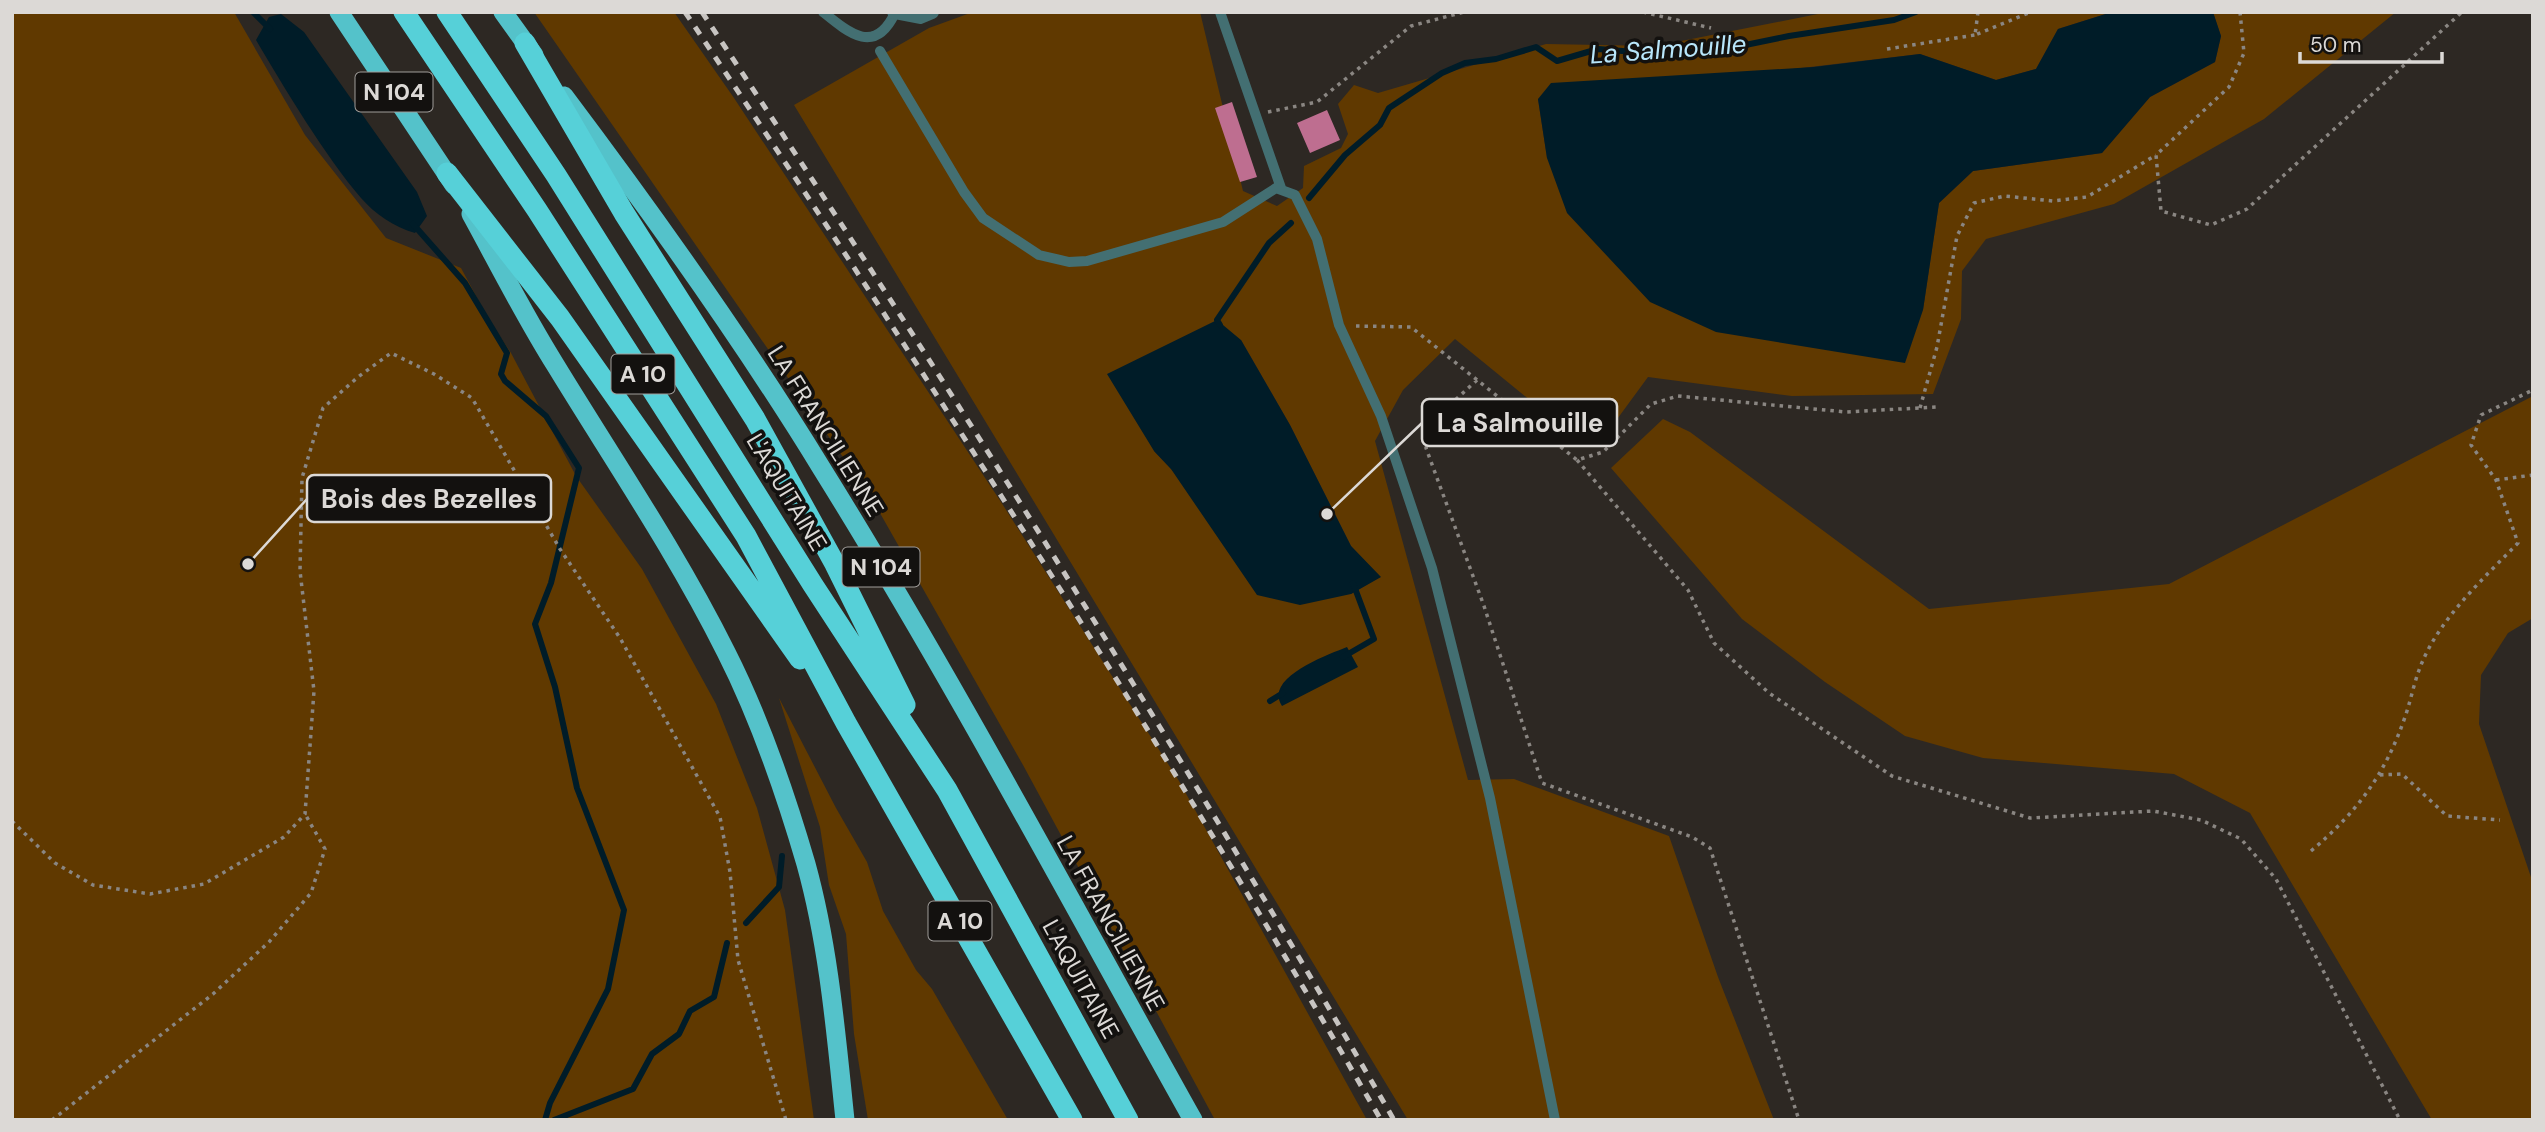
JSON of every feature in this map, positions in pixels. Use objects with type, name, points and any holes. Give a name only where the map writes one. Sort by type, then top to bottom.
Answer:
[{"type":"highway","name":"N 104","points":[[340,12],[447,173],[554,364],[683,570],[727,654],[757,721],[795,828],[816,903],[829,978],[845,1120]]},
{"type":"highway","name":"A 10","points":[[404,12],[537,210],[746,536],[846,723],[1072,1120]]},
{"type":"highway","name":"L'AQUITAINE","points":[[447,12],[563,186],[813,585],[947,790],[1128,1120]]},
{"type":"highway","name":"LA FRANCILIENNE","points":[[503,12],[646,205],[822,467],[977,733],[1194,1120]]},
{"type":"highway","points":[[524,43],[624,213],[705,337],[794,488],[947,790]]},
{"type":"highway","points":[[447,173],[560,318],[846,723]]},
{"type":"street","points":[[895,13],[920,17],[932,12]]},
{"type":"lane","points":[[823,12],[854,34],[871,38],[882,33],[895,13]]},
{"type":"lane","points":[[1220,12],[1281,188]]},
{"type":"lane","points":[[880,51],[983,218],[1039,255],[1069,262],[1087,261],[1223,222],[1269,191],[1281,188],[1295,195],[1317,239],[1339,325],[1381,416],[1436,581],[1490,798],[1555,1120]]},
{"type":"path","points":[[1255,114],[1317,102],[1411,26],[1464,12]]},
{"type":"path","points":[[1643,12],[1711,27]]},
{"type":"path","points":[[1975,35],[1978,12]]},
{"type":"path","points":[[1887,49],[1975,35],[2031,12]]},
{"type":"path","points":[[1920,408],[1937,347],[1957,236],[1974,203],[2005,197],[2053,201],[2087,197],[2156,155],[2229,87],[2245,52],[2239,12]]},
{"type":"path","points":[[2156,155],[2161,211],[2211,225],[2246,209],[2462,12]]},
{"type":"path","points":[[1339,325],[1410,327],[1577,460],[1688,590],[1714,643],[1769,692],[1892,776],[2030,818],[2153,811],[2201,820],[2241,839],[2276,878],[2400,1120]]},
{"type":"path","points":[[52,1120],[213,994],[269,942],[311,893],[325,849],[305,814],[314,691],[300,571],[302,478],[323,408],[358,377],[391,354],[434,374],[472,398],[560,549],[620,638],[720,817],[730,872],[738,960],[786,1120]]},
{"type":"path","points":[[1477,380],[1440,414],[1426,448],[1484,606],[1542,783],[1692,837],[1710,848],[1799,1120]]},
{"type":"path","points":[[2311,851],[2347,821],[2380,775],[2404,718],[2421,664],[2457,608],[2518,543],[2496,480],[2471,445],[2481,415],[2533,390]]},
{"type":"path","points":[[1577,460],[1603,452],[1651,404],[1678,396],[1846,412],[1936,407]]},
{"type":"path","points":[[2496,480],[2533,475]]},
{"type":"path","points":[[2380,775],[2402,774],[2447,816],[2500,820]]},
{"type":"path","points":[[12,821],[55,863],[93,885],[150,894],[204,884],[284,837],[305,814]]},
{"type":"shaded area","points":[[12,12],[234,12],[305,135],[386,238],[461,268],[511,353],[576,476],[642,569],[716,704],[757,808],[785,910],[814,1120],[12,1120]]},
{"type":"shaded area","points":[[534,12],[674,12],[734,98],[1001,502],[1179,781],[1367,1120],[1215,1120],[1023,765],[872,499]]},
{"type":"shaded area","points":[[973,12],[1200,12],[1243,191],[1277,206],[1303,188],[1304,166],[1341,148],[1348,134],[1338,104],[1354,85],[1378,93],[1546,44],[1656,46],[1828,12],[2112,12],[2058,29],[2036,69],[1996,80],[1920,54],[1538,99],[1547,158],[1923,310],[1939,203],[1973,171],[2102,153],[2150,97],[2215,62],[2221,36],[2213,12],[2396,12],[2264,119],[2114,204],[1986,239],[1962,271],[1961,319],[1933,394],[1792,396],[1648,377],[1615,422],[1585,445],[1455,339],[1403,390],[1375,441],[1468,780],[1514,779],[1669,836],[1718,977],[1774,1120],[1408,1120],[794,105],[929,28]],"holes":[[[1241,340],[1290,425],[1351,546],[1380,577],[1351,594],[1171,469],[1154,451]]]},
{"type":"shaded area","points":[[2533,396],[2533,618],[2508,633],[2481,675],[2479,724],[2533,883],[2533,1120],[2432,1120],[2250,813],[2174,774],[1983,758],[1905,736],[1825,682],[1742,619],[1611,468],[1663,419],[1690,432],[1929,609],[2169,584]]},
{"type":"shaded area","points":[[779,698],[867,862],[883,911],[1008,1120],[868,1120],[854,1034],[846,934],[829,885],[820,827]]},
{"type":"water","points":[[2112,12],[2213,12],[2221,36],[2215,62],[2150,97],[2102,153],[1973,171],[1939,203],[1923,310],[1905,363],[1716,332],[1650,302],[1567,213],[1547,158],[1538,99],[1551,83],[1814,67],[1920,54],[1996,80],[2036,69],[2058,29]]},
{"type":"water","points":[[281,14],[304,32],[417,192],[427,216],[415,233],[385,219],[361,198],[320,142],[256,40],[269,17]]},
{"type":"water","points":[[1217,320],[1241,340],[1290,425],[1351,546],[1381,577],[1351,594],[1300,605],[1257,595],[1171,469],[1154,451],[1107,374]]},
{"type":"water","points":[[1347,647],[1358,667],[1282,706],[1279,696],[1281,686],[1289,677],[1313,662]]},
{"type":"building","points":[[1232,102],[1257,177],[1240,182],[1215,108]]},
{"type":"building","points":[[1327,110],[1340,140],[1310,153],[1297,123]]},
{"type":"waterway","points":[[253,12],[270,29]]},
{"type":"waterway","name":"La Salmouille","points":[[1309,198],[1345,155],[1380,125],[1389,108],[1442,73],[1465,63],[1496,59],[1536,47],[1557,61],[1598,49],[1659,54],[1721,50],[1789,36],[1894,20],[1916,12]]},
{"type":"waterway","name":"La Salmouille","points":[[1220,325],[1217,320],[1269,243],[1291,223]]},
{"type":"waterway","points":[[413,224],[465,283],[507,353],[501,374],[505,381],[546,416],[579,468],[551,583],[535,624],[555,687],[577,788],[624,910],[608,989],[550,1103],[545,1120]]},
{"type":"waterway","name":"La Salmouille","points":[[1343,657],[1374,639],[1353,583]]},
{"type":"waterway","name":"La Salmouille","points":[[1270,701],[1283,693]]},
{"type":"waterway","name":"La Salmouille","points":[[746,923],[779,887],[782,856]]},
{"type":"waterway","name":"La Salmouille","points":[[554,1120],[633,1089],[652,1054],[679,1034],[690,1011],[714,997],[727,943]]},
{"type":"railway","points":[[685,12],[1042,560],[1214,838],[1381,1120]]},
{"type":"railway","points":[[702,12],[1057,561],[1228,839],[1394,1120]]},
{"type":"place","name":"La Salmouille","points":[[1327,514]]},
{"type":"place","name":"Bois des Bezelles","points":[[248,564]]}]
